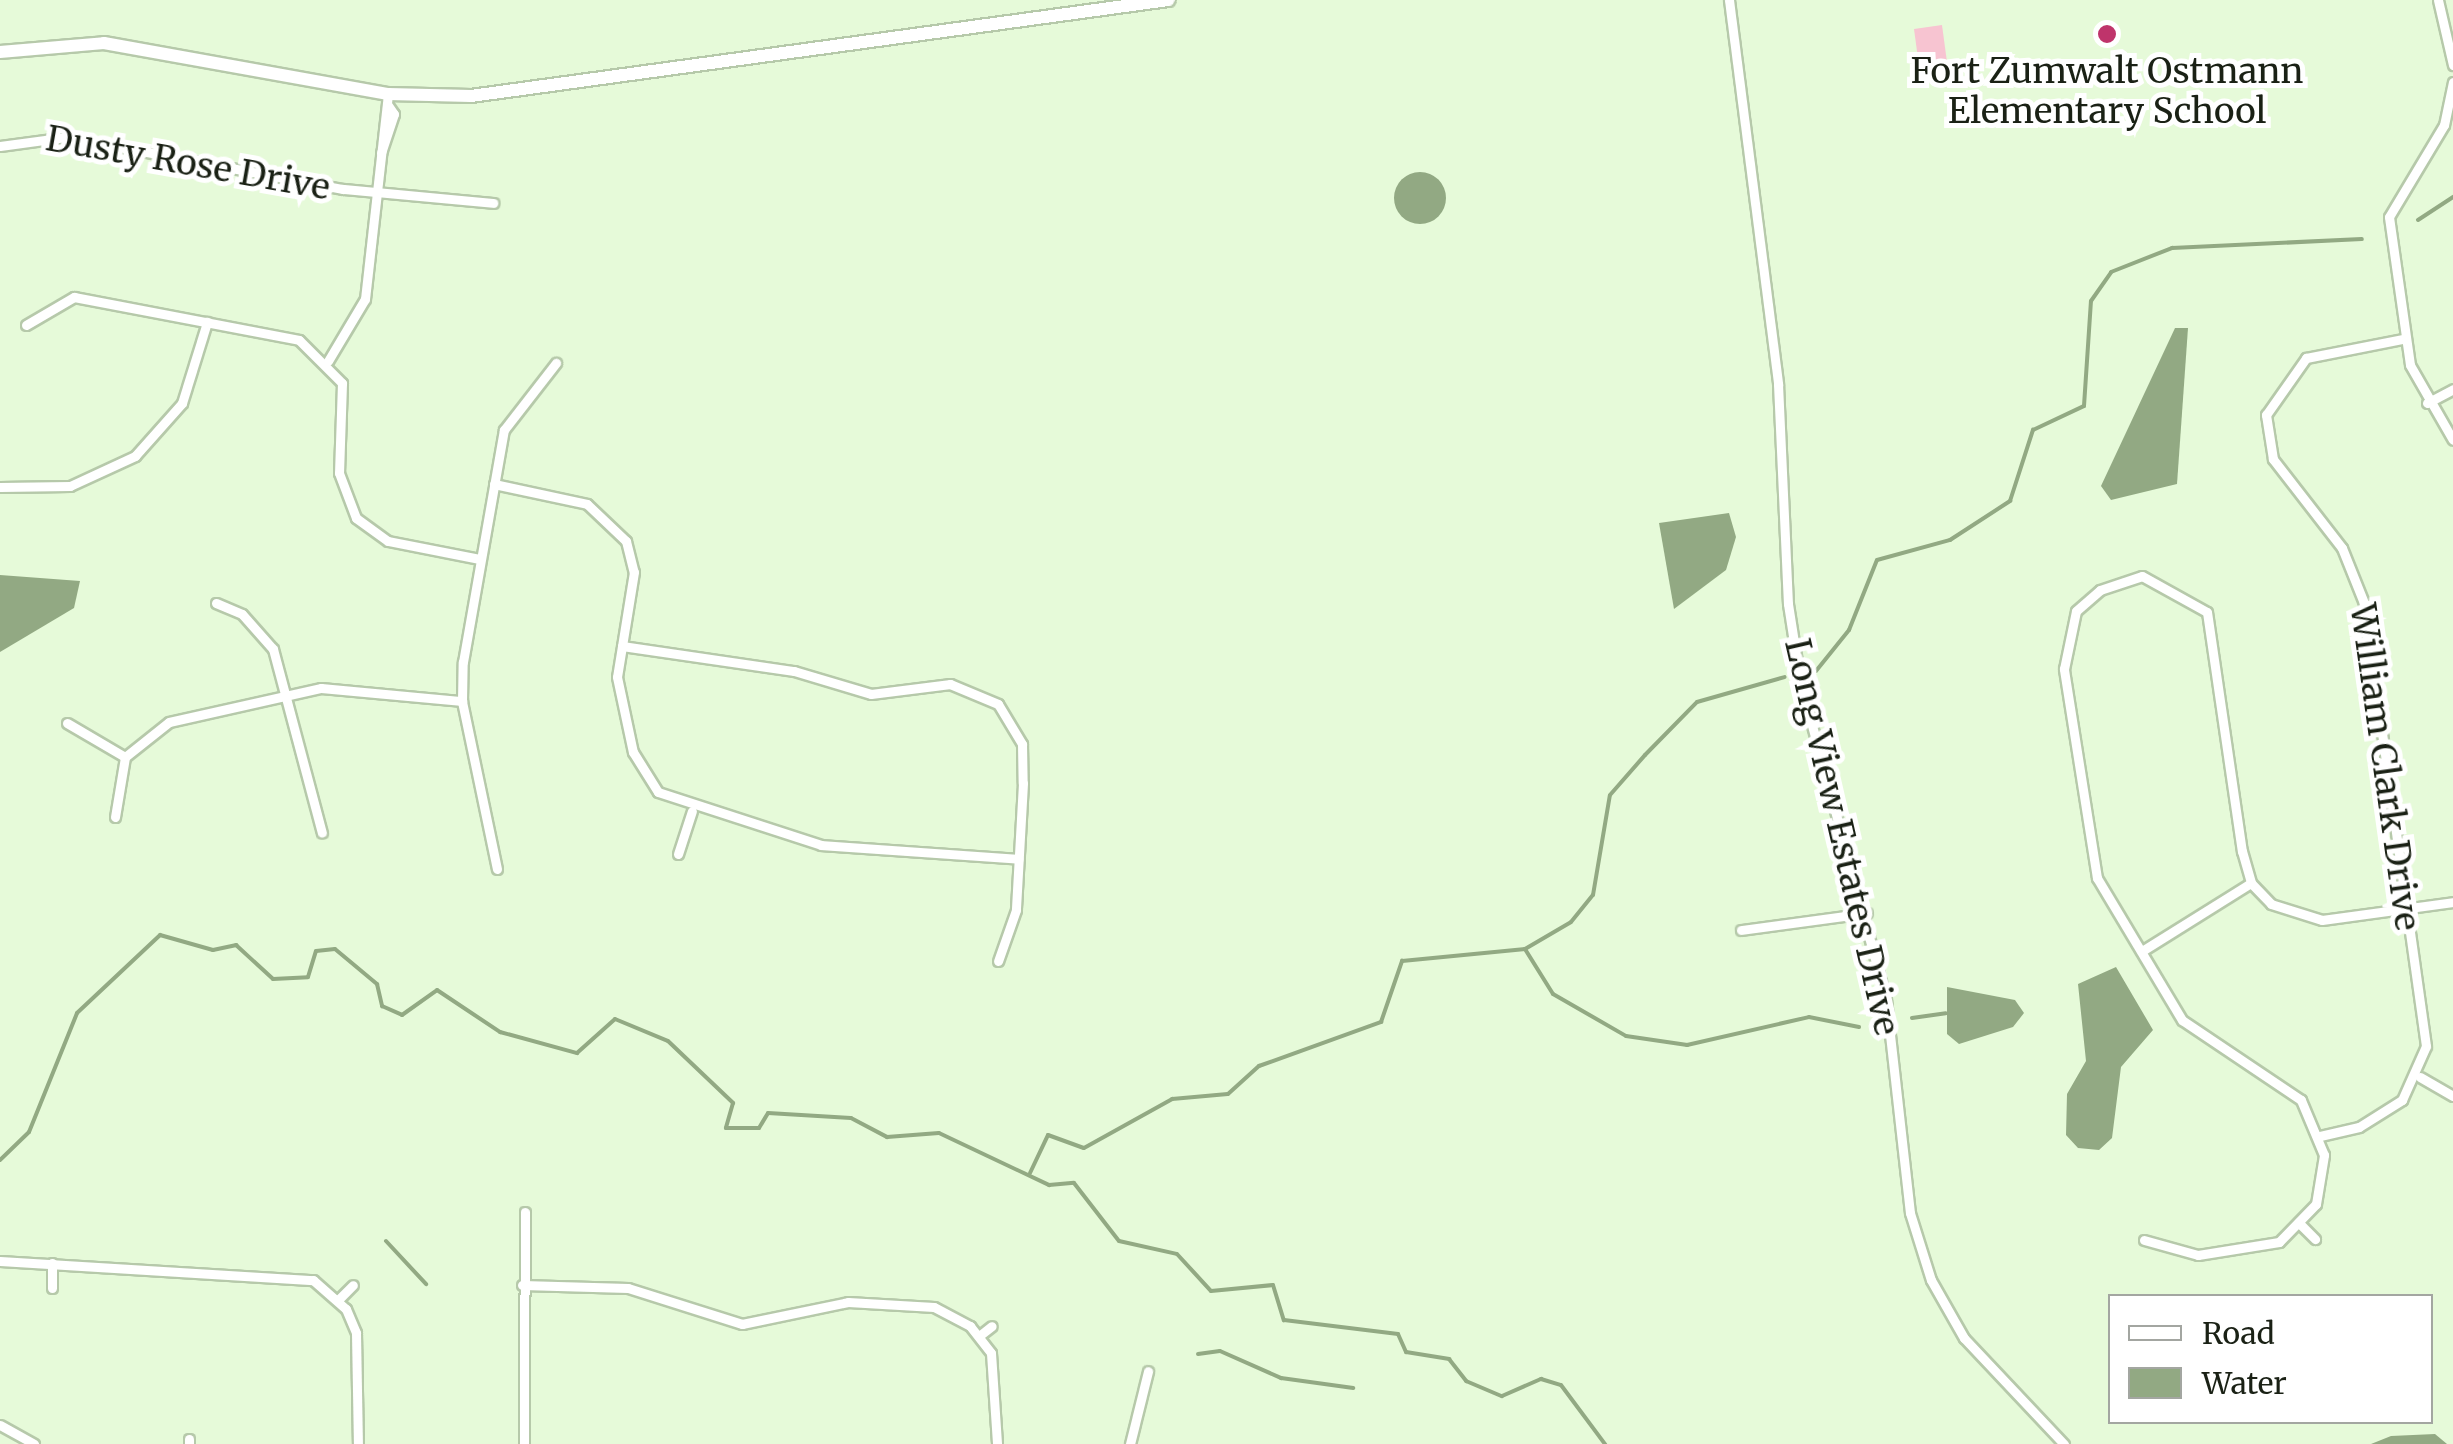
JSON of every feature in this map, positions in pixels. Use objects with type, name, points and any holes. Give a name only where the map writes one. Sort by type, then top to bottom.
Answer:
[{"type":"main road","points":[[0,52],[104,42],[388,99],[540,90],[1168,0]]},
{"type":"street","name":"Long View Estates Drive","points":[[1729,0],[1778,384],[1788,604],[1800,681],[1867,913],[1886,998],[1910,1213],[1931,1280],[1964,1338],[2064,1444]]},
{"type":"street","points":[[2438,0],[2453,65]]},
{"type":"street","points":[[2453,82],[2444,125],[2389,218],[2404,339],[2426,403],[2453,440]]},
{"type":"street","points":[[328,361],[360,321],[381,153],[394,114],[388,99]]},
{"type":"street","name":"Dusty Rose Drive","points":[[0,146],[67,137],[377,194],[493,203]]},
{"type":"street","points":[[26,324],[74,297],[299,340],[328,361],[346,401],[339,474],[356,518],[388,542],[480,560]]},
{"type":"street","points":[[0,488],[86,482],[149,445],[189,389],[206,322]]},
{"type":"street","name":"William Clark Drive","points":[[2404,339],[2306,358],[2266,415],[2273,459],[2342,548],[2364,603],[2426,1046],[2420,1077]]},
{"type":"street","points":[[497,868],[462,702],[480,560],[513,408],[556,363]]},
{"type":"street","points":[[2426,403],[2453,388]]},
{"type":"street","points":[[494,484],[588,504],[615,524],[634,572],[617,676],[633,752],[648,784],[692,811],[821,845],[1019,859]]},
{"type":"street","points":[[2144,1240],[2180,1252],[2239,1253],[2301,1225],[2321,1189],[2320,1136],[2301,1100],[2196,1035],[2091,863],[2064,668],[2076,611],[2100,590],[2158,578],[2213,624],[2252,882],[2308,919],[2453,902]]},
{"type":"street","points":[[216,603],[258,627],[284,695],[322,833]]},
{"type":"street","points":[[622,646],[794,671],[853,692],[950,684],[984,694],[1022,744],[1016,910],[998,961]]},
{"type":"street","points":[[115,816],[124,756],[154,727],[284,695],[338,688],[462,702]]},
{"type":"street","points":[[67,722],[124,756]]},
{"type":"street","points":[[678,854],[692,811]]},
{"type":"street","points":[[2142,952],[2252,882]]},
{"type":"street","points":[[1742,930],[1867,913]]},
{"type":"street","points":[[2320,1136],[2382,1115],[2420,1077],[2453,1096]]},
{"type":"street","points":[[524,1444],[525,1212]]},
{"type":"street","points":[[2301,1225],[2315,1239]]},
{"type":"street","points":[[0,1261],[284,1271],[338,1300],[360,1347],[358,1444]]},
{"type":"street","points":[[52,1263],[52,1288]]},
{"type":"street","points":[[338,1300],[354,1285]]},
{"type":"street","points":[[522,1285],[628,1288],[746,1324],[848,1302],[924,1305],[979,1336],[998,1375],[997,1444]]},
{"type":"street","points":[[979,1336],[992,1326]]},
{"type":"street","points":[[1130,1444],[1148,1371]]},
{"type":"street","points":[[0,1425],[30,1443]]},
{"type":"shaded area","points":[[1942,25],[1949,77],[1921,81],[1914,29]]},
{"type":"water","points":[[1420,172],[1438,180],[1446,198],[1438,216],[1420,224],[1402,216],[1394,198],[1402,180]]},
{"type":"water","points":[[2175,328],[2188,328],[2177,484],[2111,500],[2101,486]]},
{"type":"water","points":[[1729,513],[1736,537],[1726,570],[1674,609],[1659,523]]},
{"type":"water","points":[[0,575],[80,581],[74,608],[0,652]]},
{"type":"water","points":[[2116,967],[2153,1030],[2121,1067],[2112,1138],[2099,1150],[2078,1148],[2066,1135],[2067,1094],[2086,1061],[2078,984]]},
{"type":"water","points":[[1947,987],[2015,1000],[2024,1013],[2013,1027],[1959,1044],[1947,1034]]},
{"type":"water","points":[[2435,1434],[2447,1444],[2371,1444],[2391,1436]]},
{"type":"waterway","points":[[2418,220],[2453,197]]},
{"type":"waterway","points":[[1816,671],[1849,630],[1877,560],[1950,540],[2010,501],[2033,430],[2084,406],[2091,301],[2111,272],[2172,248],[2362,239]]},
{"type":"waterway","points":[[1030,1173],[1048,1135],[1084,1148],[1172,1099],[1228,1094],[1259,1066],[1381,1022],[1402,961],[1525,949],[1571,922],[1593,895],[1610,795],[1697,702],[1785,677]]},
{"type":"waterway","points":[[0,1160],[29,1132],[77,1013],[160,935],[213,950],[236,945],[273,979],[308,977],[316,951],[335,949],[377,984],[382,1006],[402,1015],[437,990],[500,1032],[577,1053],[615,1019],[668,1041],[733,1103],[726,1128],[759,1128],[768,1113],[851,1118],[887,1137],[939,1133],[1049,1185],[1074,1183],[1119,1241],[1177,1254],[1211,1291],[1273,1285],[1284,1320],[1398,1334],[1406,1352],[1449,1359],[1466,1381],[1502,1396],[1541,1379],[1561,1385],[1605,1444]]},
{"type":"waterway","points":[[1525,949],[1553,994],[1626,1036],[1687,1045],[1809,1017],[1859,1027]]},
{"type":"waterway","points":[[1912,1018],[1946,1013]]},
{"type":"waterway","points":[[386,1241],[426,1284]]},
{"type":"waterway","points":[[1198,1354],[1220,1351],[1281,1378],[1353,1388]]},
{"type":"place","name":"Fort Zumwalt Ostmann Elementary School","points":[[2107,34]]}]
